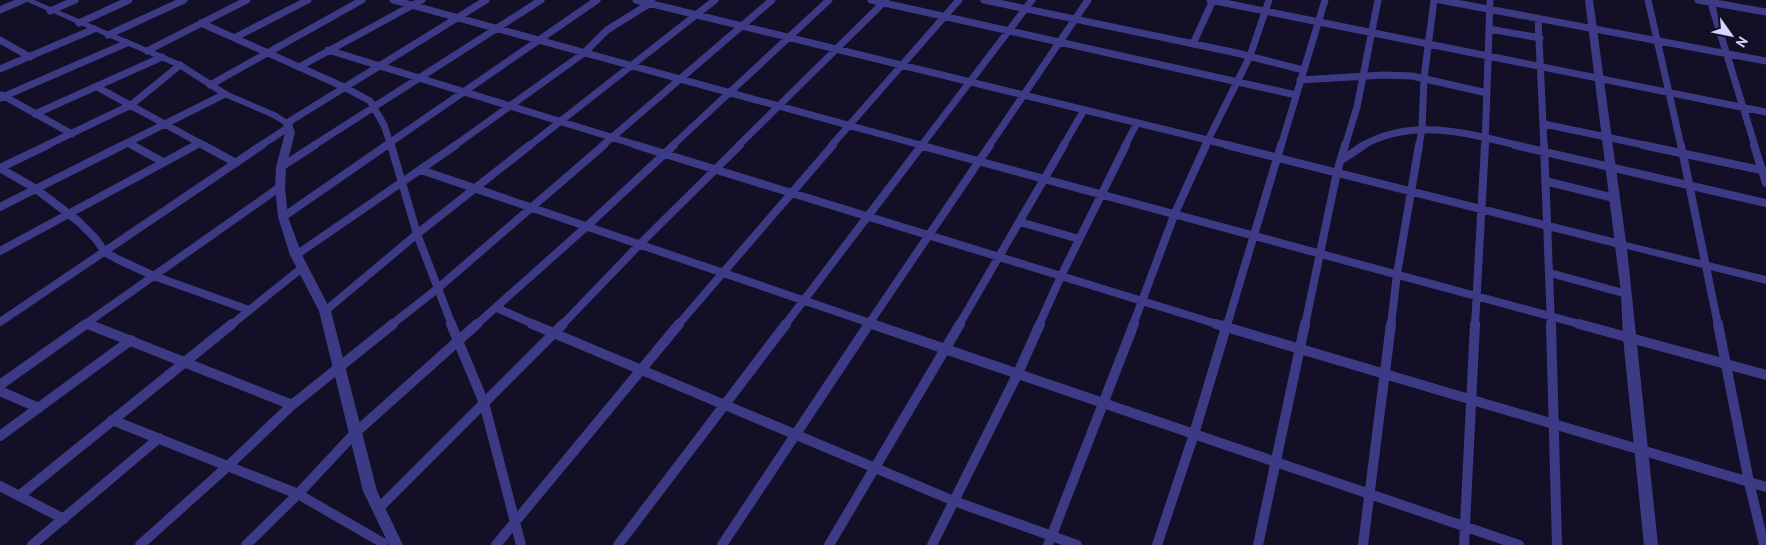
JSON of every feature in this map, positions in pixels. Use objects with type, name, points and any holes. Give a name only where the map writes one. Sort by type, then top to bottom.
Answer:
[{"type":"street","points":[[0,10],[23,0]]},
{"type":"street","points":[[27,0],[180,65],[225,94],[274,115],[288,125],[290,134],[281,167],[282,217],[296,255],[326,311],[370,490],[396,545]]},
{"type":"street","points":[[50,11],[75,0]]},
{"type":"street","points":[[79,23],[129,0]]},
{"type":"street","points":[[108,35],[184,0]]},
{"type":"street","points":[[147,52],[247,0]]},
{"type":"street","points":[[236,37],[308,0]]},
{"type":"street","points":[[210,85],[362,0]]},
{"type":"street","points":[[393,0],[779,107],[1766,374]]},
{"type":"street","points":[[298,67],[422,0]]},
{"type":"street","points":[[0,322],[236,163],[344,87],[486,0]]},
{"type":"street","points":[[281,167],[541,0]]},
{"type":"street","points":[[282,217],[596,0]]},
{"type":"street","points":[[636,0],[652,2],[696,15],[900,66],[1208,140],[1766,280]]},
{"type":"street","points":[[326,311],[417,234],[715,0]]},
{"type":"street","points":[[140,545],[228,466],[292,405],[338,366],[437,290],[772,0]]},
{"type":"street","points":[[246,545],[298,494],[355,433],[586,227],[829,0]]},
{"type":"street","points":[[871,0],[884,1],[945,17],[1296,95]]},
{"type":"street","points":[[496,545],[721,272],[959,0]]},
{"type":"street","points":[[984,0],[1250,56],[1303,70]]},
{"type":"street","points":[[621,544],[1032,0]]},
{"type":"street","points":[[722,545],[795,433],[1088,0]]},
{"type":"street","points":[[1193,44],[1212,0],[1766,112]]},
{"type":"street","points":[[1050,540],[1104,403],[1175,213],[1208,140],[1250,56],[1269,0]]},
{"type":"street","points":[[1158,545],[1194,434],[1325,0]]},
{"type":"street","points":[[1258,545],[1337,172],[1343,159],[1364,76],[1378,0]]},
{"type":"street","points":[[1363,545],[1397,274],[1422,129],[1424,78],[1434,0]]},
{"type":"street","points":[[1440,0],[1490,4],[1538,18],[1766,62]]},
{"type":"street","points":[[1589,0],[1627,294],[1629,338],[1652,545]]},
{"type":"street","points":[[1648,0],[1690,186],[1749,482],[1764,545]]},
{"type":"street","points":[[1698,0],[1766,12]]},
{"type":"street","points":[[378,509],[884,1]]},
{"type":"street","points":[[1710,1],[1725,54],[1764,170],[1766,183]]},
{"type":"street","points":[[296,255],[403,183],[584,53],[607,30],[652,2]]},
{"type":"street","points":[[1464,545],[1486,136],[1490,4]]},
{"type":"street","points":[[1538,18],[1550,273],[1557,545]]},
{"type":"street","points":[[201,23],[236,37],[344,87],[370,101],[374,107],[384,125],[417,234],[437,290],[484,403],[521,545]]},
{"type":"street","points":[[1489,28],[1540,38]]},
{"type":"street","points":[[0,69],[94,29]]},
{"type":"street","points":[[0,40],[30,57]]},
{"type":"street","points":[[2,96],[127,43]]},
{"type":"street","points":[[328,50],[1143,300],[1225,327],[1384,372],[1554,425],[1766,487]]},
{"type":"street","points":[[36,114],[162,57]]},
{"type":"street","points":[[0,168],[131,105],[180,65]]},
{"type":"street","points":[[1300,80],[1400,76],[1424,78],[1487,93]]},
{"type":"street","points":[[97,87],[236,163]]},
{"type":"street","points":[[0,207],[225,94]]},
{"type":"street","points":[[2,96],[72,134]]},
{"type":"street","points":[[829,545],[1000,257],[1084,110]]},
{"type":"street","points":[[932,545],[1018,373],[1061,276],[1137,123]]},
{"type":"street","points":[[1544,124],[1764,170]]},
{"type":"street","points":[[1343,159],[1379,136],[1400,131],[1422,129],[1448,130],[1486,136],[1544,153],[1766,203]]},
{"type":"street","points":[[0,250],[200,143]]},
{"type":"street","points":[[128,144],[163,162]]},
{"type":"street","points":[[0,168],[36,189],[68,213],[96,238],[105,252],[154,276],[249,310]]},
{"type":"street","points":[[421,170],[1519,545]]},
{"type":"street","points":[[1545,181],[1614,198]]},
{"type":"street","points":[[0,384],[88,324],[280,187]]},
{"type":"street","points":[[1020,222],[1079,239]]},
{"type":"street","points":[[19,496],[303,267]]},
{"type":"street","points":[[1550,273],[1627,294]]},
{"type":"street","points":[[496,308],[954,501],[1050,540],[1077,545]]},
{"type":"street","points":[[88,324],[292,405]]},
{"type":"street","points":[[0,436],[131,340]]},
{"type":"street","points":[[0,391],[39,408]]},
{"type":"street","points":[[112,420],[298,494],[382,544],[391,534]]},
{"type":"street","points":[[32,545],[159,438]]},
{"type":"street","points":[[0,486],[64,519]]}]
